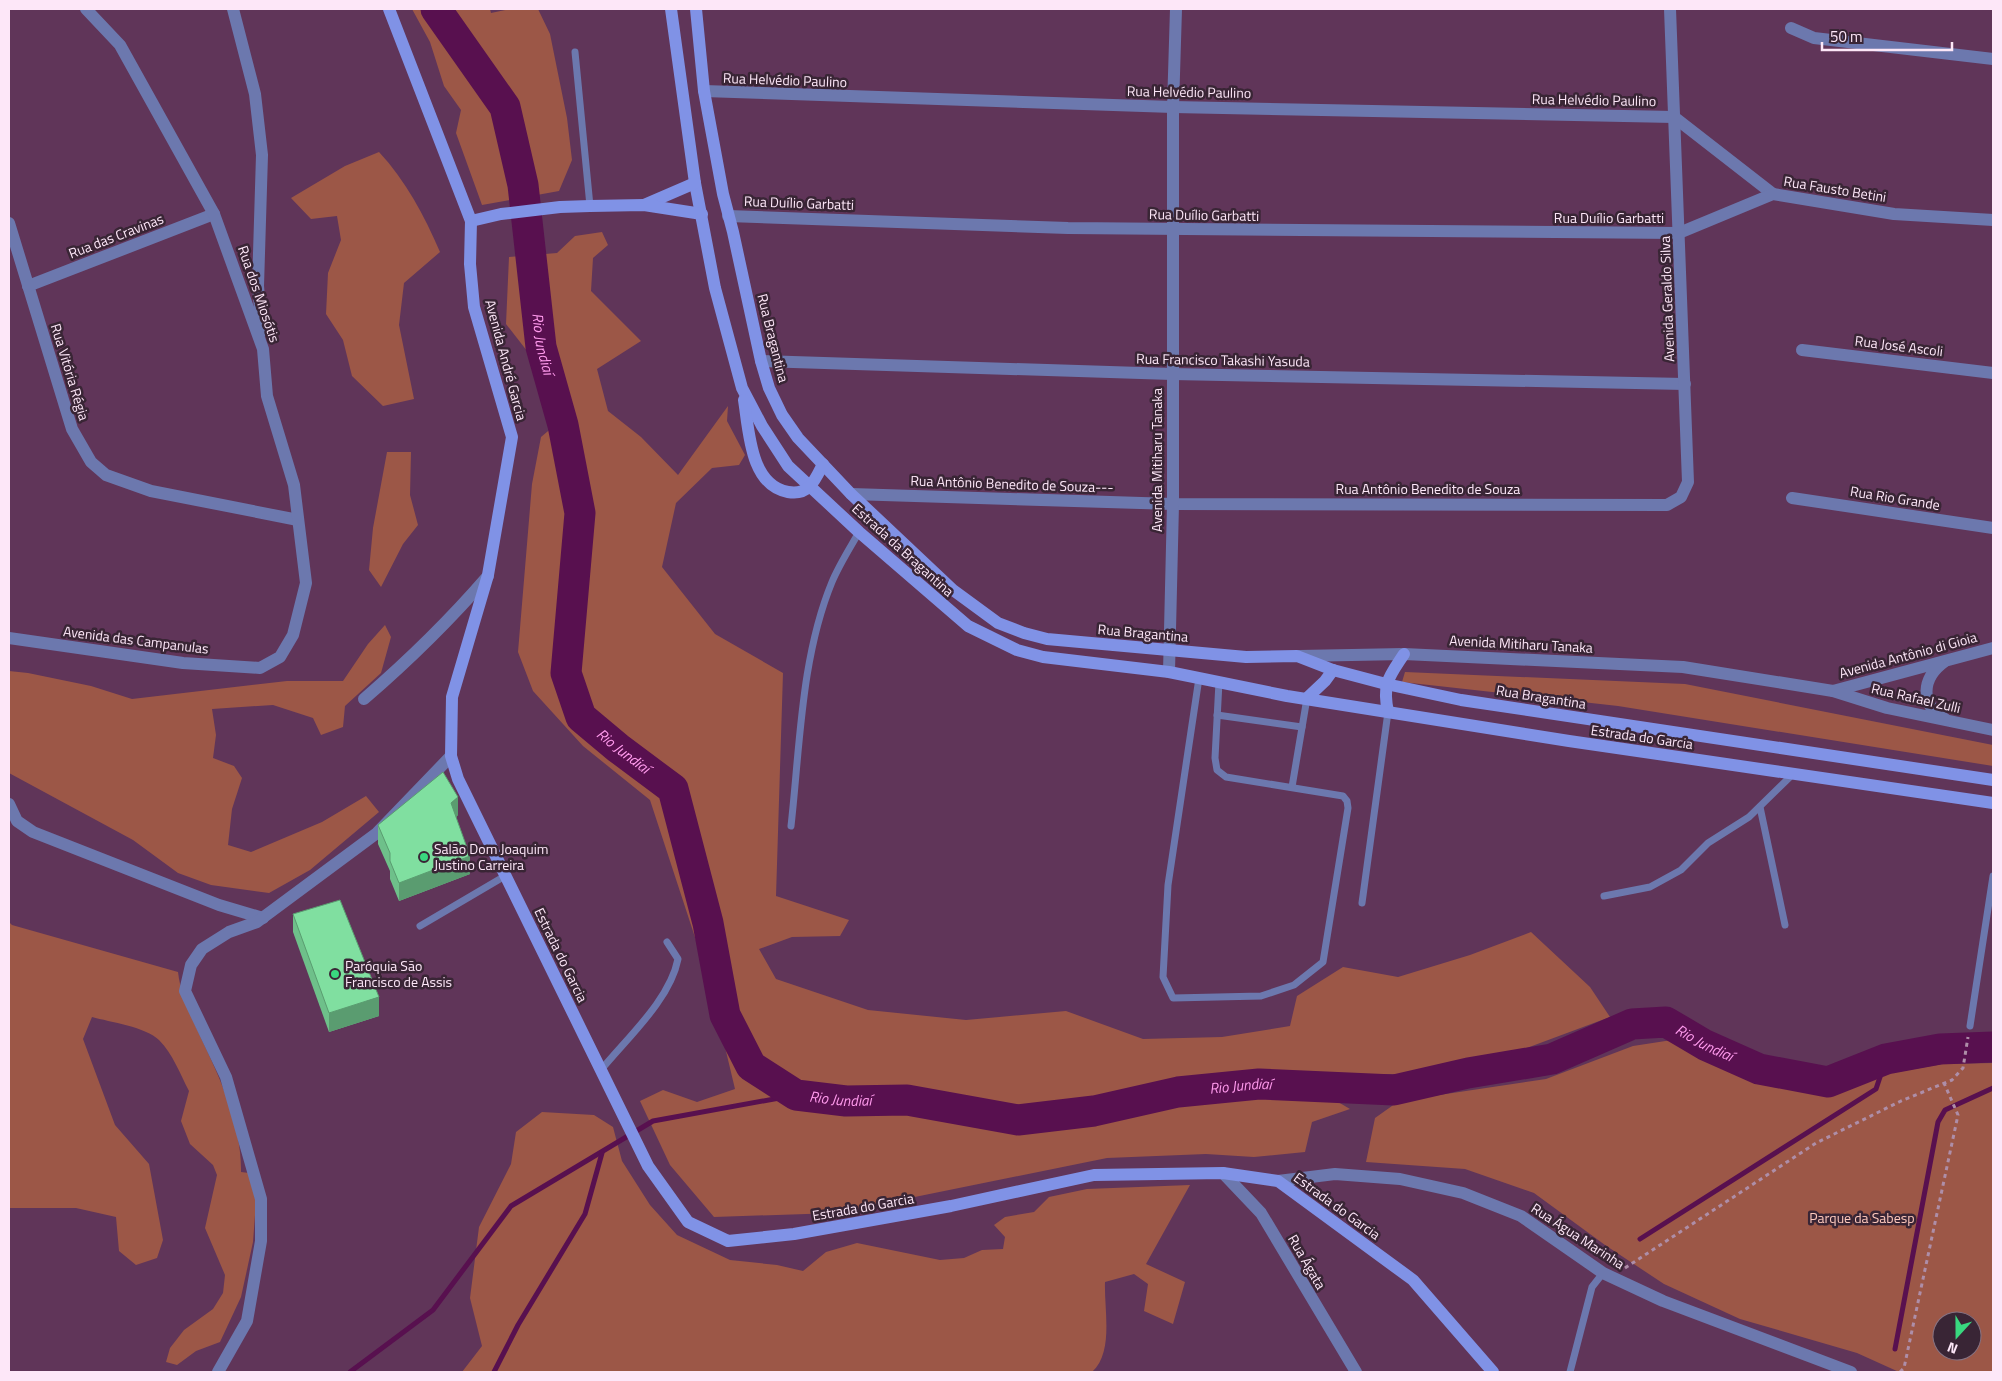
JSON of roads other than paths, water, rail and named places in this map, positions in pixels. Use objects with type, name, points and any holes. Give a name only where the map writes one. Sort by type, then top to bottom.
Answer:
[{"type":"main road","name":"Avenida André Garcia","points":[[389,9],[471,221],[470,264],[474,307],[512,437],[488,575],[452,697],[451,756]]},
{"type":"main road","points":[[644,204],[694,183],[671,9]]},
{"type":"main road","name":"Rua Bragantina","points":[[696,9],[704,91],[728,216],[761,362],[769,388],[782,416],[798,438],[886,528],[953,590],[998,623],[1024,633],[1048,639],[1246,657],[1297,656],[1333,670],[1386,684],[1461,700],[1993,780]]},
{"type":"main road","name":"Estrada da Bragantina","points":[[694,183],[702,214],[715,288],[742,388],[774,445],[788,466],[859,532],[949,611],[968,626],[991,639],[1017,650],[1043,657],[1169,672],[1287,696]]},
{"type":"main road","points":[[471,221],[501,214],[560,207],[644,204],[702,214]]},
{"type":"main road","points":[[742,388],[754,455],[764,476],[776,489],[797,493],[811,487],[823,464]]},
{"type":"main road","points":[[859,532],[872,526],[886,528]]},
{"type":"main road","points":[[1388,712],[1386,684],[1391,672],[1404,654]]},
{"type":"main road","points":[[1307,698],[1325,682],[1333,670]]},
{"type":"main road","name":"Estrada do Garcia","points":[[1287,696],[1993,803]]},
{"type":"main road","name":"Estrada do Garcia","points":[[451,756],[458,779],[648,1166],[688,1222],[728,1241],[794,1234],[902,1215],[1094,1175],[1223,1173],[1278,1181],[1413,1280],[1493,1372]]},
{"type":"street","name":"Rua dos Miosótis","points":[[86,9],[120,46],[214,214],[263,349],[267,396],[294,485],[306,583],[294,635],[280,657],[260,668]]},
{"type":"street","points":[[233,9],[255,94],[262,155],[258,286],[263,349]]},
{"type":"street","name":"Avenida Mitiharu Tanaka","points":[[1169,672],[1172,504],[1173,107],[1176,9]]},
{"type":"street","name":"Avenida Geraldo Silva","points":[[1670,9],[1688,482],[1681,497]]},
{"type":"street","points":[[1791,28],[1814,38],[1993,59]]},
{"type":"street","name":"Rua Helvédio Paulino","points":[[704,91],[1173,107],[1674,117]]},
{"type":"street","points":[[1674,117],[1773,194]]},
{"type":"street","name":"Rua Fausto Betini","points":[[1679,233],[1773,194],[1894,214],[1993,220]]},
{"type":"street","name":"Rua das Cravinas","points":[[28,286],[214,214]]},
{"type":"street","name":"Rua Duílio Garbatti","points":[[728,216],[1173,230],[1679,233]]},
{"type":"street","name":"Rua Vitória Régia","points":[[9,223],[72,429],[91,462],[106,475],[151,491],[298,520]]},
{"type":"street","name":"Rua José Ascoli","points":[[1802,350],[1993,372]]},
{"type":"street","name":"Rua Francisco Takashi Yasuda","points":[[761,362],[1172,374],[1685,384]]},
{"type":"street","name":"Rua Antônio Benedito de Souza---","points":[[851,494],[1172,504]]},
{"type":"street","name":"Rua Antônio Benedito de Souza","points":[[1172,504],[1667,504],[1681,497]]},
{"type":"street","name":"Rua Rio Grande","points":[[1792,498],[1993,528]]},
{"type":"street","points":[[364,699],[393,674],[464,603],[488,575]]},
{"type":"street","name":"Avenida das Campanulas","points":[[9,638],[182,663],[260,668]]},
{"type":"street","name":"Avenida Antônio di Gioia","points":[[1683,666],[1833,691],[1993,648]]},
{"type":"street","name":"Avenida Mitiharu Tanaka","points":[[1297,656],[1404,654],[1683,666]]},
{"type":"street","points":[[1946,660],[1933,670],[1926,684],[1927,700],[1936,714],[1950,722]]},
{"type":"street","name":"Rua Rafael Zulli","points":[[1833,691],[1887,708],[1993,730]]},
{"type":"street","points":[[218,1372],[247,1320],[261,1241],[261,1199],[226,1077],[185,991],[191,965],[202,949],[229,932],[263,918],[377,833],[451,756]]},
{"type":"street","points":[[9,804],[17,821],[33,832],[219,904],[263,918]]},
{"type":"street","name":"Rua Ágata","points":[[1223,1173],[1261,1213],[1356,1372]]},
{"type":"street","name":"Rua Água Marinha","points":[[1278,1181],[1335,1174],[1400,1179],[1463,1193],[1522,1216],[1603,1273],[1663,1301],[1851,1372]]},
{"type":"lane","points":[[575,52],[590,206]]},
{"type":"lane","points":[[791,826],[807,670],[814,639],[832,581],[859,532]]},
{"type":"lane","points":[[1199,678],[1168,885],[1163,977],[1173,998],[1261,996],[1294,985],[1323,962],[1347,801],[1343,796],[1226,777],[1217,770],[1215,758],[1219,682]]},
{"type":"lane","points":[[1292,787],[1307,698]]},
{"type":"lane","points":[[1362,903],[1388,712]]},
{"type":"lane","points":[[1217,715],[1302,727]]},
{"type":"lane","points":[[1604,896],[1650,886],[1681,870],[1708,843],[1749,817],[1794,774]]},
{"type":"lane","points":[[1760,806],[1785,925]]},
{"type":"lane","points":[[420,926],[505,876]]},
{"type":"lane","points":[[1970,1026],[1993,876]]},
{"type":"lane","points":[[601,1070],[666,992],[675,974],[678,960],[667,942]]},
{"type":"lane","points":[[1570,1372],[1592,1287],[1603,1273]]},
{"type":"waterway","name":"Rio Jundiaí","points":[[436,9],[505,107],[523,185],[541,347],[563,425],[580,513],[566,673],[581,717],[618,748],[673,789],[708,923],[725,1015],[751,1066],[796,1095],[846,1101],[907,1100],[1018,1120],[1094,1111],[1178,1092],[1259,1084],[1394,1090],[1468,1073],[1552,1059],[1632,1024],[1666,1022],[1705,1045],[1759,1069],[1828,1082],[1886,1059],[1940,1049],[1993,1047]]},
{"type":"waterway","points":[[1640,1239],[1876,1089],[1886,1059]]},
{"type":"waterway","points":[[1895,1349],[1938,1122],[1945,1110],[1993,1088]]},
{"type":"waterway","points":[[350,1372],[433,1310],[511,1206],[653,1121],[796,1095]]},
{"type":"waterway","points":[[494,1372],[518,1325],[585,1214],[602,1153]]},
{"type":"place","name":"Salão Dom Joaquim Justino Carreira","points":[[424,857]]},
{"type":"place","name":"Paróquia São Francisco de Assis","points":[[335,974]]},
{"type":"park label","name":"Parque da Sabesp","points":[[1862,1218]]}]
